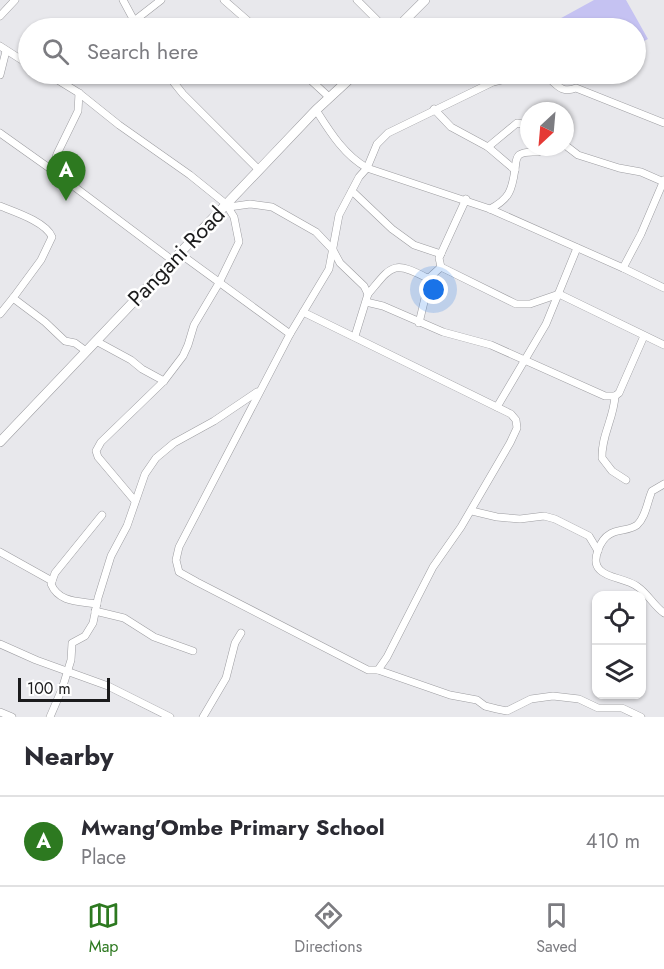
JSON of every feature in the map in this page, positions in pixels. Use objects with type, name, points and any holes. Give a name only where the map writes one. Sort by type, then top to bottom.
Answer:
[{"type":"main road","points":[[407,18],[425,0]]},
{"type":"main road","name":"Pangani Road","points":[[0,442],[179,253],[228,206],[316,110],[344,84]]},
{"type":"street","points":[[0,15],[15,0]]},
{"type":"street","points":[[123,0],[132,18]]},
{"type":"street","points":[[138,18],[161,0]]},
{"type":"street","points":[[224,0],[245,18]]},
{"type":"street","points":[[357,0],[375,18]]},
{"type":"street","points":[[0,75],[3,49],[18,58]]},
{"type":"street","points":[[64,84],[190,175],[228,206],[234,217],[239,242],[219,283],[194,325],[183,356],[164,381],[101,442],[96,451],[98,457],[135,501]]},
{"type":"street","points":[[175,84],[259,170]]},
{"type":"street","points":[[315,84],[329,97]]},
{"type":"street","points":[[489,84],[387,133],[377,144],[367,168],[359,177],[339,215],[329,269],[263,385],[179,547],[176,560],[179,572],[368,670],[378,670],[450,695],[477,700],[485,706],[507,711],[531,699],[553,696],[579,699],[598,708],[622,708],[641,717]]},
{"type":"street","points":[[555,84],[568,91],[576,88],[664,123]]},
{"type":"street","points":[[52,170],[57,154],[78,111],[79,93]]},
{"type":"street","points":[[78,111],[88,106],[98,109]]},
{"type":"street","points":[[434,109],[451,127],[488,147],[515,170]]},
{"type":"street","points":[[316,110],[347,153],[367,168],[466,199],[664,288]]},
{"type":"street","points":[[488,147],[517,123],[520,123]]},
{"type":"street","points":[[0,133],[172,261]]},
{"type":"street","points":[[574,151],[664,181],[623,268]]},
{"type":"street","points":[[490,209],[503,202],[508,196],[516,161],[520,156]]},
{"type":"street","points":[[352,191],[392,229],[414,245],[441,254]]},
{"type":"street","points":[[441,267],[439,258],[466,199]]},
{"type":"street","points":[[228,206],[250,204],[272,207],[316,232],[333,250],[340,263],[364,286],[368,294]]},
{"type":"street","points":[[0,206],[47,229],[52,237],[41,260],[0,314]]},
{"type":"street","points":[[497,407],[546,324],[577,248]]},
{"type":"street","points":[[179,253],[290,334]]},
{"type":"street","points":[[355,336],[368,294],[391,268],[398,266],[430,278]]},
{"type":"street","points":[[441,267],[516,304],[530,304],[559,294],[664,345]]},
{"type":"street","points":[[419,323],[430,278],[441,267]]},
{"type":"street","points":[[13,298],[65,340],[75,343],[86,351]]},
{"type":"street","points":[[366,302],[383,306],[443,332],[491,345],[606,396],[615,396]]},
{"type":"street","points":[[303,312],[511,414],[516,420],[516,428],[491,479],[433,567],[387,657],[378,670]]},
{"type":"street","points":[[626,480],[612,471],[602,458],[605,432],[611,419],[615,396],[619,393],[644,336]]},
{"type":"street","points":[[96,341],[164,381]]},
{"type":"street","points":[[50,717],[72,660],[72,643],[89,632],[93,623],[111,556],[127,526],[145,474],[156,458],[174,444],[254,396],[263,385]]},
{"type":"street","points":[[664,484],[652,491],[638,525],[607,535],[595,561],[602,572],[639,587],[664,613]]},
{"type":"street","points":[[472,510],[497,517],[520,519],[544,516],[555,519],[589,536],[598,551]]},
{"type":"street","points":[[102,515],[71,552],[51,581],[53,590],[69,601],[124,618],[154,637],[193,651]]},
{"type":"street","points":[[0,552],[51,581]]},
{"type":"street","points":[[203,717],[226,678],[235,643],[241,633]]},
{"type":"street","points":[[0,644],[36,660],[108,686],[170,717]]},
{"type":"street","points":[[0,712],[12,717]]},
{"type":"shaded area","points":[[594,0],[626,0],[636,18],[561,18]]},
{"type":"place","name":"Mwang'Ombe Primary School","points":[[66,201]]}]
